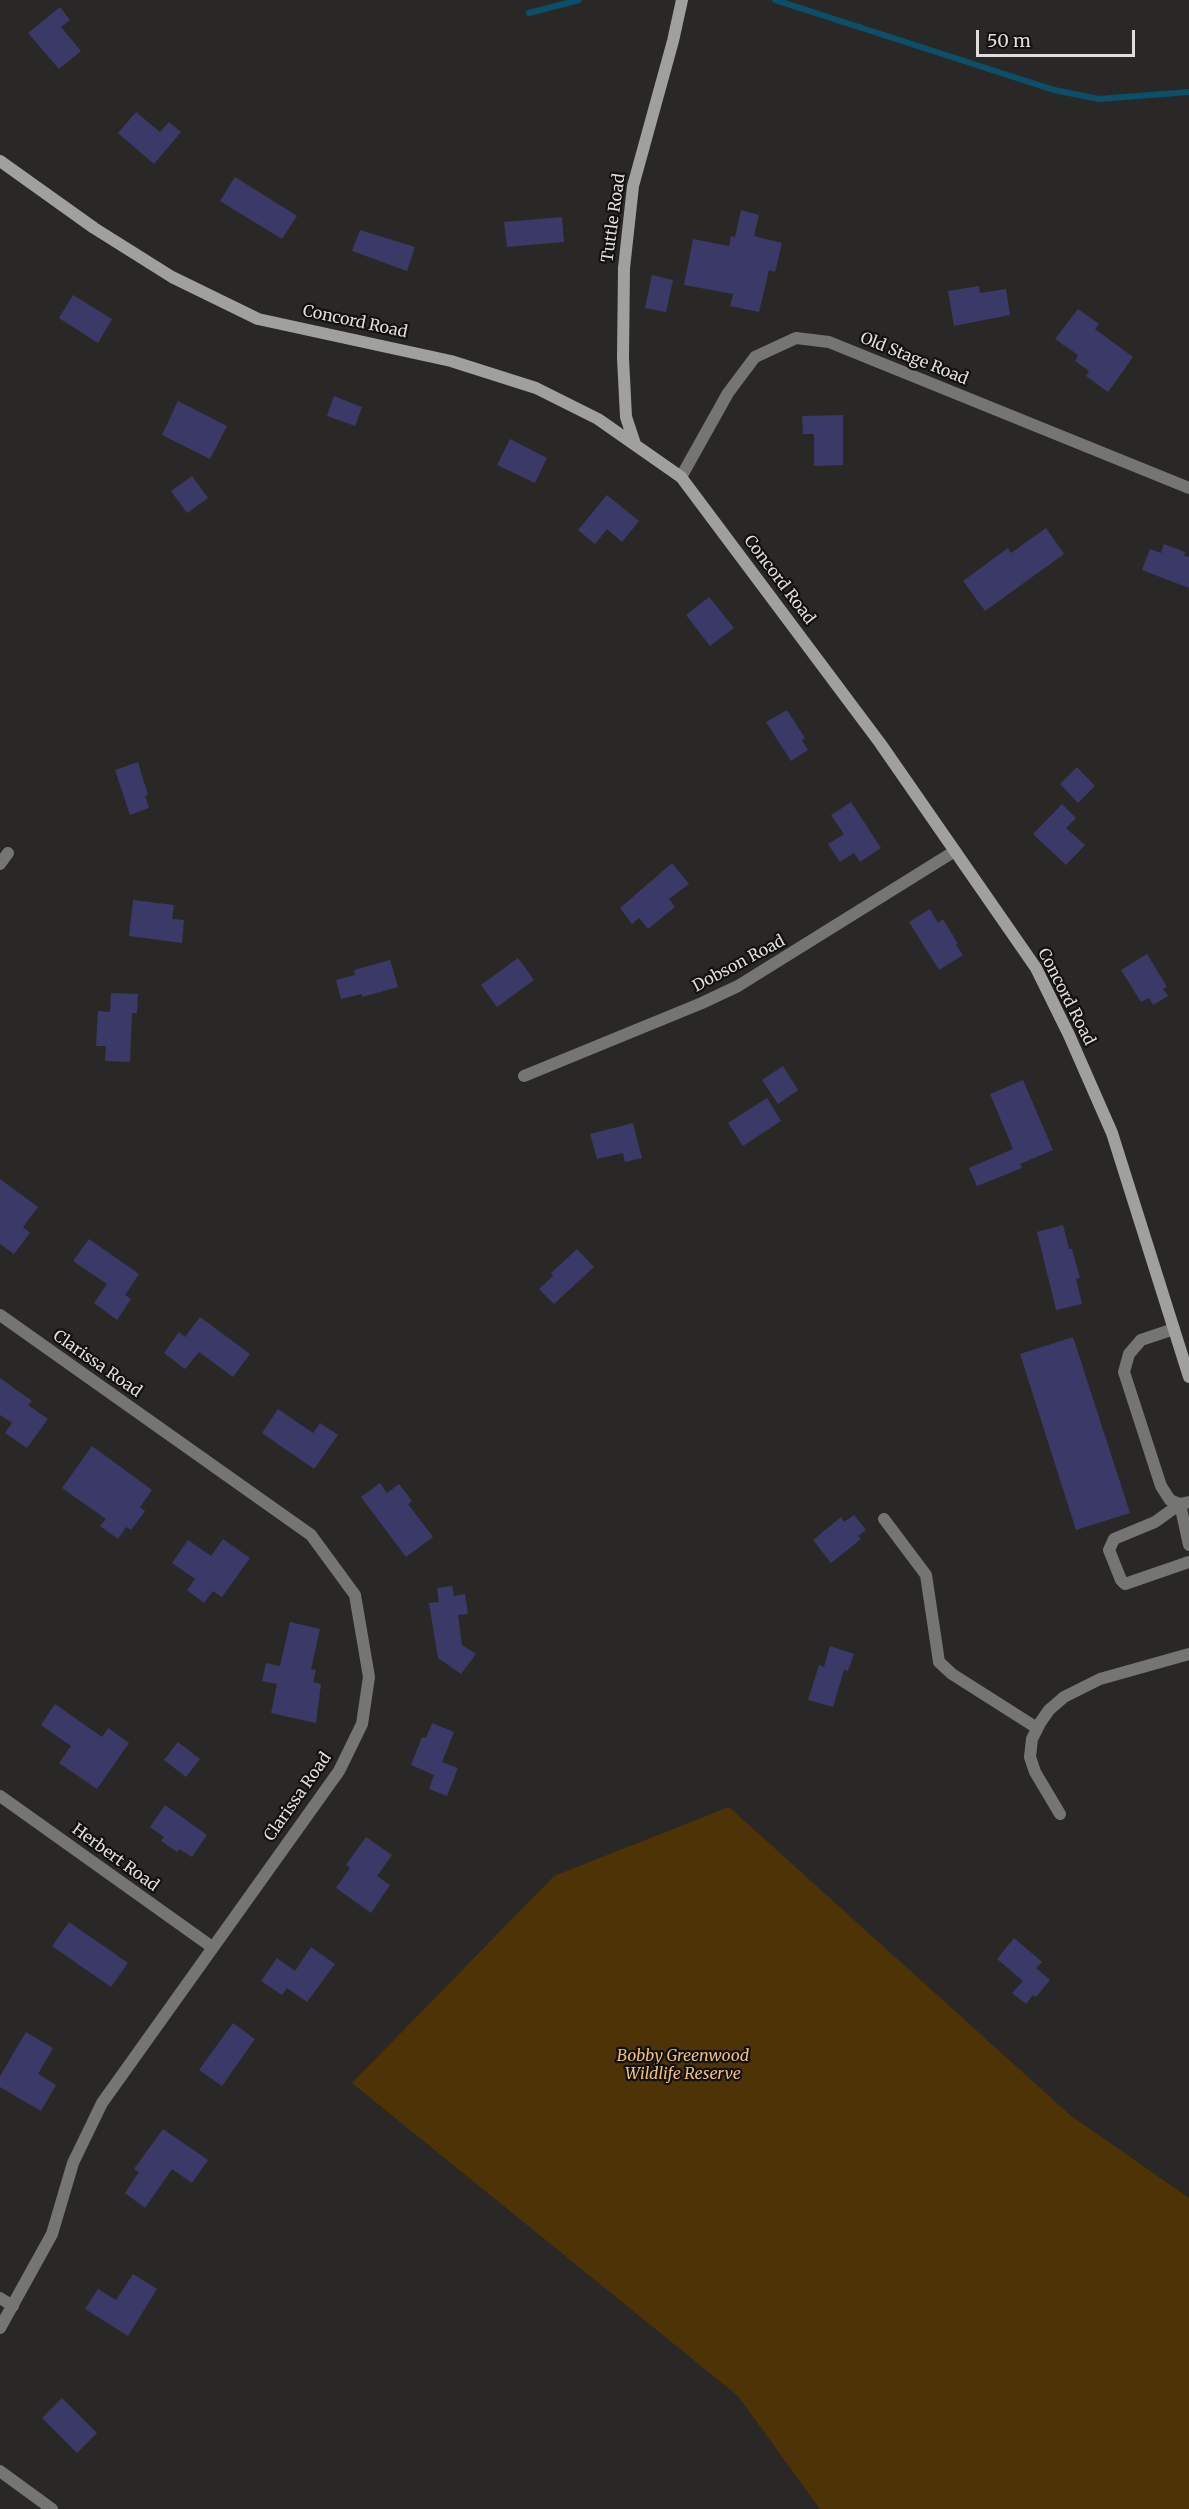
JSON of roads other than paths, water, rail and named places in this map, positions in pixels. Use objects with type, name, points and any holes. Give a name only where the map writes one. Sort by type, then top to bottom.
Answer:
[{"type":"main road","name":"Tuttle Road","points":[[635,444],[626,417],[623,358],[624,268],[633,186],[674,41],[682,0]]},
{"type":"main road","name":"Concord Road","points":[[0,161],[94,228],[172,277],[258,319],[451,361],[536,388],[598,419],[681,477],[880,743],[1036,968],[1069,1035],[1112,1133],[1189,1377]]},
{"type":"street","name":"Old Stage Road","points":[[681,477],[728,393],[755,357],[796,338],[829,342],[1189,488]]},
{"type":"street","name":"Dobson Road","points":[[524,1076],[738,986],[955,851]]},
{"type":"street","points":[[0,864],[8,853]]},
{"type":"street","name":"Clarissa Road","points":[[0,1315],[311,1535],[355,1595],[369,1677],[362,1724],[339,1771],[102,2103],[73,2163],[52,2234],[0,2328]]},
{"type":"street","points":[[1174,1329],[1141,1340],[1129,1354],[1124,1371],[1161,1486],[1170,1500],[1184,1503]]},
{"type":"street","points":[[1184,1503],[1189,1545]]},
{"type":"street","points":[[1184,1503],[1155,1522],[1114,1539],[1109,1550],[1121,1580],[1125,1584],[1189,1562]]},
{"type":"street","points":[[884,1519],[926,1575],[939,1662],[952,1674],[1037,1728]]},
{"type":"street","points":[[1060,1814],[1035,1772],[1030,1757],[1032,1739],[1049,1710],[1064,1697],[1100,1679],[1189,1654]]},
{"type":"street","name":"Herbert Road","points":[[0,1796],[212,1947]]},
{"type":"street","points":[[0,2298],[13,2306]]},
{"type":"street","points":[[0,2471],[52,2509]]},
{"type":"waterway","points":[[529,13],[579,0]]},
{"type":"waterway","points":[[775,0],[1054,90],[1099,99],[1189,92]]},
{"type":"park label","name":"Bobby Greenwood Wildlife Reserve","points":[[683,2065]]}]
